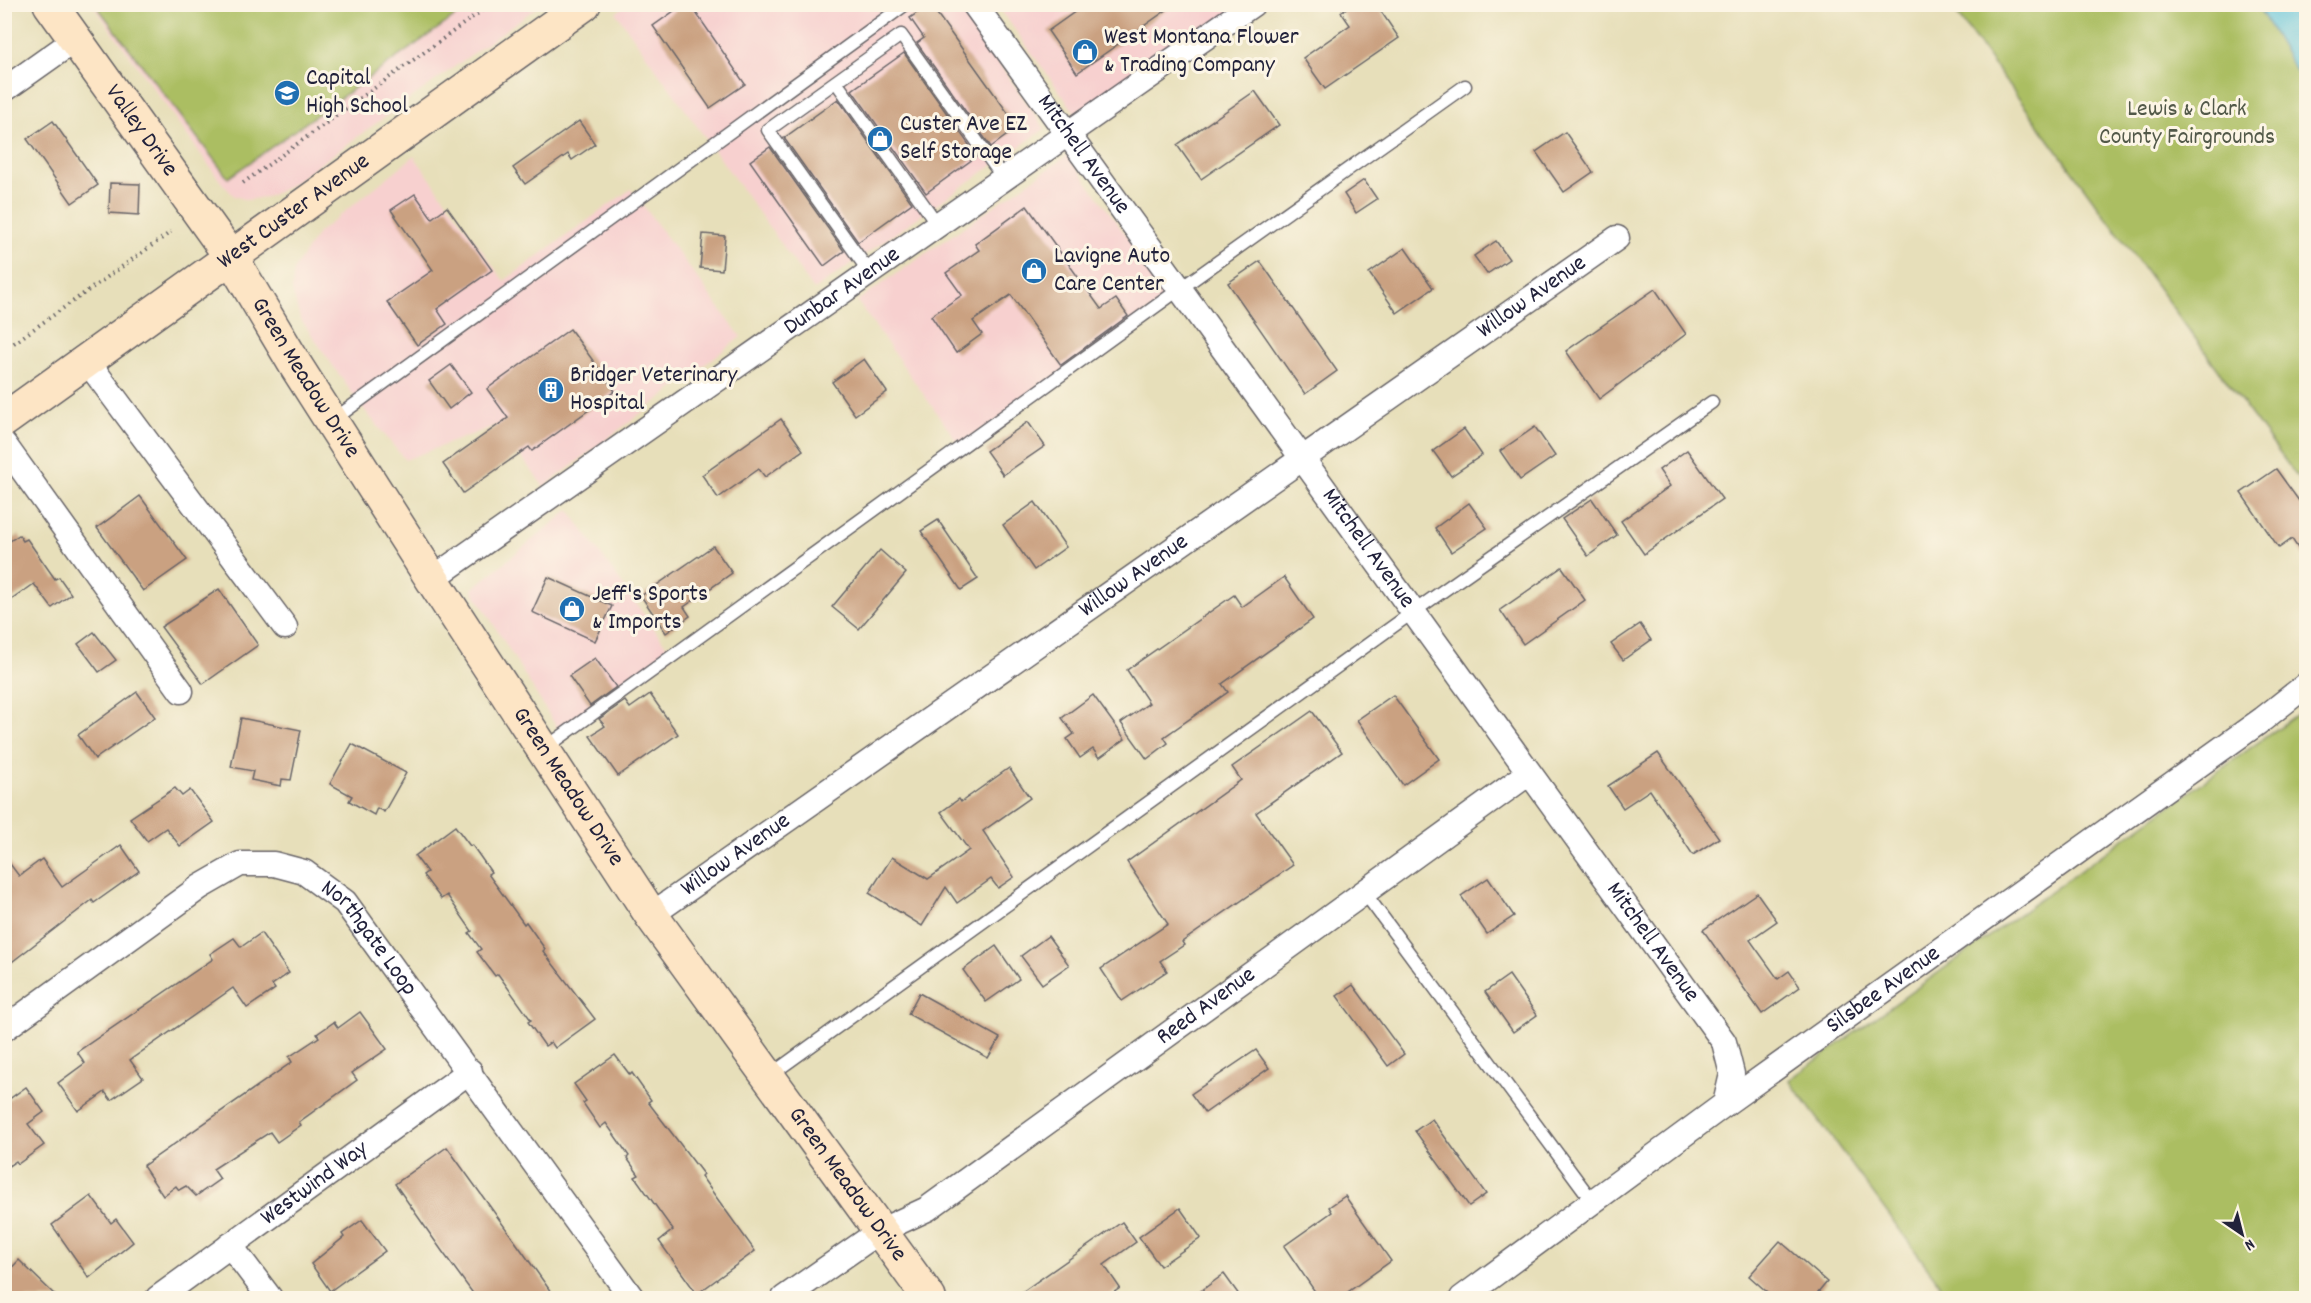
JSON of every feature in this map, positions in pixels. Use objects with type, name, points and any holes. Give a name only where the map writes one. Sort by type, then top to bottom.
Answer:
[{"type":"main road","name":"Valley Drive","points":[[50,4],[231,257]]},
{"type":"main road","name":"West Custer Avenue","points":[[4,420],[584,4]]},
{"type":"main road","name":"Green Meadow Drive","points":[[231,257],[432,579],[651,915],[929,1299]]},
{"type":"street","name":"Mitchell Avenue","points":[[974,4],[1724,1042],[1732,1074],[1725,1104]]},
{"type":"street","name":"Dunbar Avenue","points":[[432,579],[1253,4]]},
{"type":"street","points":[[4,90],[76,39]]},
{"type":"street","name":"Willow Avenue","points":[[651,915],[906,734],[1617,238]]},
{"type":"street","points":[[87,361],[285,627]]},
{"type":"street","points":[[4,444],[181,691]]},
{"type":"street","name":"Silsbee Avenue","points":[[1462,1299],[1725,1104],[2263,719],[2307,685]]},
{"type":"street","name":"Reed Avenue","points":[[784,1299],[880,1231],[927,1209],[1529,773]]},
{"type":"street","name":"Northgate Loop","points":[[5,1029],[205,884],[240,864],[274,864],[304,872],[345,902],[470,1071],[632,1299]]},
{"type":"street","name":"Westwind Way","points":[[158,1299],[470,1071]]},
{"type":"street","points":[[230,1245],[270,1299]]},
{"type":"lane","points":[[332,420],[906,4]]},
{"type":"lane","points":[[870,273],[768,130],[901,35],[1004,179]]},
{"type":"lane","points":[[836,82],[938,225]]},
{"type":"lane","points":[[543,749],[1179,289],[1465,86]]},
{"type":"lane","points":[[768,1077],[1413,612],[1712,402]]},
{"type":"lane","points":[[1364,892],[1593,1202]]},
{"type":"path","points":[[243,183],[490,4]]},
{"type":"path","points":[[4,350],[171,232]]},
{"type":"shaded area","points":[[627,4],[958,5],[1045,129],[814,290],[616,13]]},
{"type":"shaded area","name":"Capital High School","points":[[93,5],[540,5],[288,187],[267,197],[247,200],[234,196],[221,182]]},
{"type":"shaded area","points":[[997,5],[1253,5],[1083,124]]},
{"type":"shaded area","points":[[1068,155],[1170,296],[961,447],[857,301]]},
{"type":"shaded area","points":[[414,156],[504,281],[631,189],[741,337],[544,487],[497,425],[405,460],[358,402],[300,318],[292,290],[294,269],[318,233]]},
{"type":"shaded area","points":[[569,510],[673,655],[562,736],[472,589]]},
{"type":"green space","name":"Capital High School","points":[[96,5],[471,5],[228,178]]},
{"type":"green space","name":"Lewis & Clark County Fairgrounds","points":[[1950,5],[2306,5],[2306,489]]},
{"type":"green space","points":[[2306,708],[2306,1298],[1950,1298],[1789,1080]]},
{"type":"water","points":[[2257,5],[2306,5],[2306,88]]},
{"type":"building","points":[[684,4],[690,4],[745,84],[710,108],[653,26]]},
{"type":"building","points":[[930,4],[1018,127],[991,147],[917,43],[924,38],[910,18]]},
{"type":"building","name":"West Montana Flower & Trading Company","points":[[1086,4],[1175,4],[1077,73],[1048,31]]},
{"type":"building","points":[[1352,4],[1376,4],[1399,38],[1325,89],[1303,58],[1350,25],[1341,12]]},
{"type":"building","points":[[904,53],[977,156],[926,193],[852,90]]},
{"type":"building","points":[[1255,91],[1279,125],[1201,179],[1177,145]]},
{"type":"building","points":[[838,99],[912,203],[858,242],[784,138]]},
{"type":"building","points":[[53,121],[98,185],[72,203],[27,139]]},
{"type":"building","points":[[579,121],[595,144],[572,160],[568,154],[525,184],[513,168]]},
{"type":"building","points":[[1565,132],[1593,172],[1564,192],[1536,152]]},
{"type":"building","points":[[770,147],[844,251],[824,266],[750,161]]},
{"type":"building","points":[[1364,180],[1377,199],[1356,213],[1344,194]]},
{"type":"building","points":[[110,183],[140,184],[139,215],[109,213]]},
{"type":"building","points":[[415,194],[432,218],[447,207],[492,270],[437,309],[447,324],[417,345],[387,302],[433,270],[391,210]]},
{"type":"building","name":"Lavigne Auto Care Center","points":[[1027,206],[1101,309],[1116,299],[1128,316],[1061,365],[1011,295],[973,321],[982,334],[956,353],[931,316],[962,295],[946,273],[979,250],[975,244]]},
{"type":"building","points":[[703,234],[725,236],[722,270],[700,268]]},
{"type":"building","points":[[1496,241],[1509,259],[1487,274],[1474,256]]},
{"type":"building","points":[[1405,248],[1433,288],[1397,313],[1369,273]]},
{"type":"building","points":[[1260,261],[1337,371],[1305,394],[1228,283]]},
{"type":"building","points":[[1655,289],[1686,334],[1599,399],[1566,351]]},
{"type":"building","name":"Bridger Veterinary Hospital","points":[[570,329],[615,391],[532,451],[529,447],[463,493],[443,464],[508,418],[487,389]]},
{"type":"building","points":[[864,359],[887,392],[855,415],[832,382]]},
{"type":"building","points":[[451,365],[471,392],[449,409],[429,381]]},
{"type":"building","points":[[781,419],[803,450],[765,477],[759,469],[718,498],[702,475]]},
{"type":"building","points":[[1028,422],[1045,446],[1003,475],[986,451]]},
{"type":"building","points":[[1535,427],[1555,456],[1520,480],[1500,451]]},
{"type":"building","points":[[1464,429],[1482,455],[1451,476],[1433,451]]},
{"type":"building","points":[[1687,450],[1722,499],[1644,554],[1621,521],[1670,486],[1659,470]]},
{"type":"building","points":[[2276,469],[2307,512],[2307,562],[2292,539],[2279,548],[2241,493]]},
{"type":"building","points":[[140,496],[187,560],[143,591],[97,528]]},
{"type":"building","points":[[1592,499],[1617,535],[1588,556],[1562,519]]},
{"type":"building","points":[[1035,502],[1066,547],[1034,570],[1003,525]]},
{"type":"building","points":[[1469,503],[1487,528],[1451,552],[1435,528]]},
{"type":"building","points":[[938,520],[978,579],[961,590],[921,531]]},
{"type":"building","points":[[19,535],[23,541],[27,539],[55,579],[59,577],[71,594],[52,608],[34,584],[4,605],[4,545]]},
{"type":"building","points":[[713,546],[732,573],[684,607],[690,616],[666,633],[641,596]]},
{"type":"building","points":[[880,550],[906,573],[859,629],[832,607]]},
{"type":"building","points":[[1562,567],[1585,600],[1523,644],[1500,610]]},
{"type":"building","name":"Jeff's Sports & Imports","points":[[548,577],[612,606],[595,641],[532,612]]},
{"type":"building","points":[[1284,577],[1313,619],[1222,684],[1228,692],[1164,737],[1168,743],[1147,759],[1121,723],[1149,703],[1127,670],[1234,595],[1242,607]]},
{"type":"building","points":[[219,589],[258,645],[203,684],[161,627]]},
{"type":"building","points":[[1640,624],[1651,640],[1623,660],[1611,644]]},
{"type":"building","points":[[94,632],[116,660],[99,672],[78,644]]},
{"type":"building","points":[[595,658],[616,687],[590,706],[569,676]]},
{"type":"building","points":[[137,692],[155,717],[95,759],[78,735]]},
{"type":"building","points":[[650,694],[678,734],[618,776],[590,736],[605,726],[599,719],[625,701],[630,708]]},
{"type":"building","points":[[1093,695],[1125,739],[1099,758],[1093,749],[1080,758],[1067,739],[1074,734],[1062,718]]},
{"type":"building","points":[[1393,695],[1439,759],[1403,785],[1357,720]]},
{"type":"building","points":[[1312,711],[1342,752],[1256,813],[1293,865],[1182,942],[1184,945],[1160,961],[1167,971],[1122,1001],[1101,969],[1168,924],[1127,862],[1241,780],[1232,767]]},
{"type":"building","points":[[241,718],[301,730],[291,780],[282,779],[281,786],[251,780],[253,771],[231,767]]},
{"type":"building","points":[[352,744],[406,773],[384,812],[377,808],[374,815],[349,801],[352,796],[330,784]]},
{"type":"building","points":[[1658,753],[1719,838],[1693,855],[1650,790],[1623,808],[1608,786]]},
{"type":"building","points":[[1009,768],[1030,798],[983,831],[1014,877],[998,888],[991,879],[957,903],[946,887],[922,926],[869,893],[892,857],[928,879],[969,850],[941,812],[959,799],[961,802]]},
{"type":"building","points":[[175,788],[182,796],[190,790],[214,822],[180,846],[166,828],[147,841],[130,818]]},
{"type":"building","points":[[455,826],[470,846],[472,845],[491,872],[488,874],[524,924],[526,922],[545,949],[543,951],[595,1019],[555,1048],[551,1042],[545,1046],[528,1022],[531,1020],[498,974],[495,976],[477,952],[481,949],[469,933],[472,931],[447,895],[441,899],[423,875],[427,872],[415,856]]},
{"type":"building","points":[[121,845],[139,871],[94,903],[92,900],[4,968],[4,856],[19,876],[42,859],[62,887]]},
{"type":"building","points":[[1488,878],[1514,916],[1487,934],[1461,896]]},
{"type":"building","points":[[1757,893],[1777,921],[1750,940],[1778,979],[1789,971],[1800,987],[1762,1014],[1703,930]]},
{"type":"building","points":[[261,933],[289,973],[272,985],[275,989],[247,1008],[233,988],[130,1060],[143,1078],[111,1100],[105,1092],[78,1111],[58,1083],[85,1063],[77,1052],[213,959],[210,954],[234,938],[241,947]]},
{"type":"building","points":[[1048,936],[1069,965],[1042,984],[1021,956]]},
{"type":"building","points":[[996,946],[1019,979],[986,1002],[963,970]]},
{"type":"building","points":[[1509,975],[1537,1015],[1513,1032],[1485,992]]},
{"type":"building","points":[[1353,985],[1404,1054],[1388,1066],[1337,996]]},
{"type":"building","points":[[919,993],[1000,1038],[988,1058],[908,1014]]},
{"type":"building","points":[[360,1012],[387,1049],[352,1073],[357,1080],[299,1122],[301,1125],[277,1142],[270,1132],[213,1169],[220,1179],[196,1196],[186,1186],[179,1190],[176,1186],[163,1196],[143,1166],[292,1062],[289,1057],[319,1037],[317,1034],[334,1022],[338,1028]]},
{"type":"building","points":[[1256,1050],[1269,1068],[1205,1113],[1191,1094]]},
{"type":"building","points":[[615,1055],[630,1075],[632,1073],[651,1100],[648,1102],[703,1174],[701,1176],[755,1251],[697,1294],[659,1241],[673,1230],[635,1177],[639,1175],[627,1158],[629,1156],[606,1123],[600,1128],[583,1103],[586,1101],[574,1084]]},
{"type":"building","points":[[26,1087],[44,1112],[28,1124],[44,1145],[18,1164],[16,1161],[4,1169],[4,1103]]},
{"type":"building","points":[[1432,1119],[1486,1194],[1469,1206],[1415,1131]]},
{"type":"building","points":[[447,1147],[556,1299],[477,1299],[442,1251],[395,1184]]},
{"type":"building","points":[[91,1196],[111,1223],[116,1219],[133,1242],[89,1278],[52,1225]]},
{"type":"building","points":[[1345,1196],[1391,1261],[1338,1299],[1320,1299],[1284,1246],[1332,1212],[1329,1207]]},
{"type":"building","points":[[1180,1208],[1201,1238],[1160,1266],[1139,1237]]},
{"type":"building","points":[[362,1220],[385,1251],[330,1291],[311,1264],[344,1237],[342,1234]]},
{"type":"building","points":[[1122,1222],[1136,1242],[1104,1265],[1120,1288],[1104,1299],[1012,1299]]},
{"type":"building","points":[[1780,1241],[1827,1282],[1813,1299],[1775,1299],[1749,1276]]},
{"type":"building","points":[[19,1260],[59,1299],[4,1299],[4,1276]]},
{"type":"building","points":[[1224,1274],[1242,1299],[1190,1299]]},
{"type":"place","name":"West Montana Flower & Trading Company","points":[[1085,52]]},
{"type":"place","name":"Capital High School","points":[[287,93]]},
{"type":"place","name":"Custer Ave EZ Self Storage","points":[[880,139]]},
{"type":"place","name":"Lavigne Auto Care Center","points":[[1034,271]]},
{"type":"place","name":"Bridger Veterinary Hospital","points":[[551,390]]},
{"type":"place","name":"Jeff's Sports & Imports","points":[[572,609]]}]
